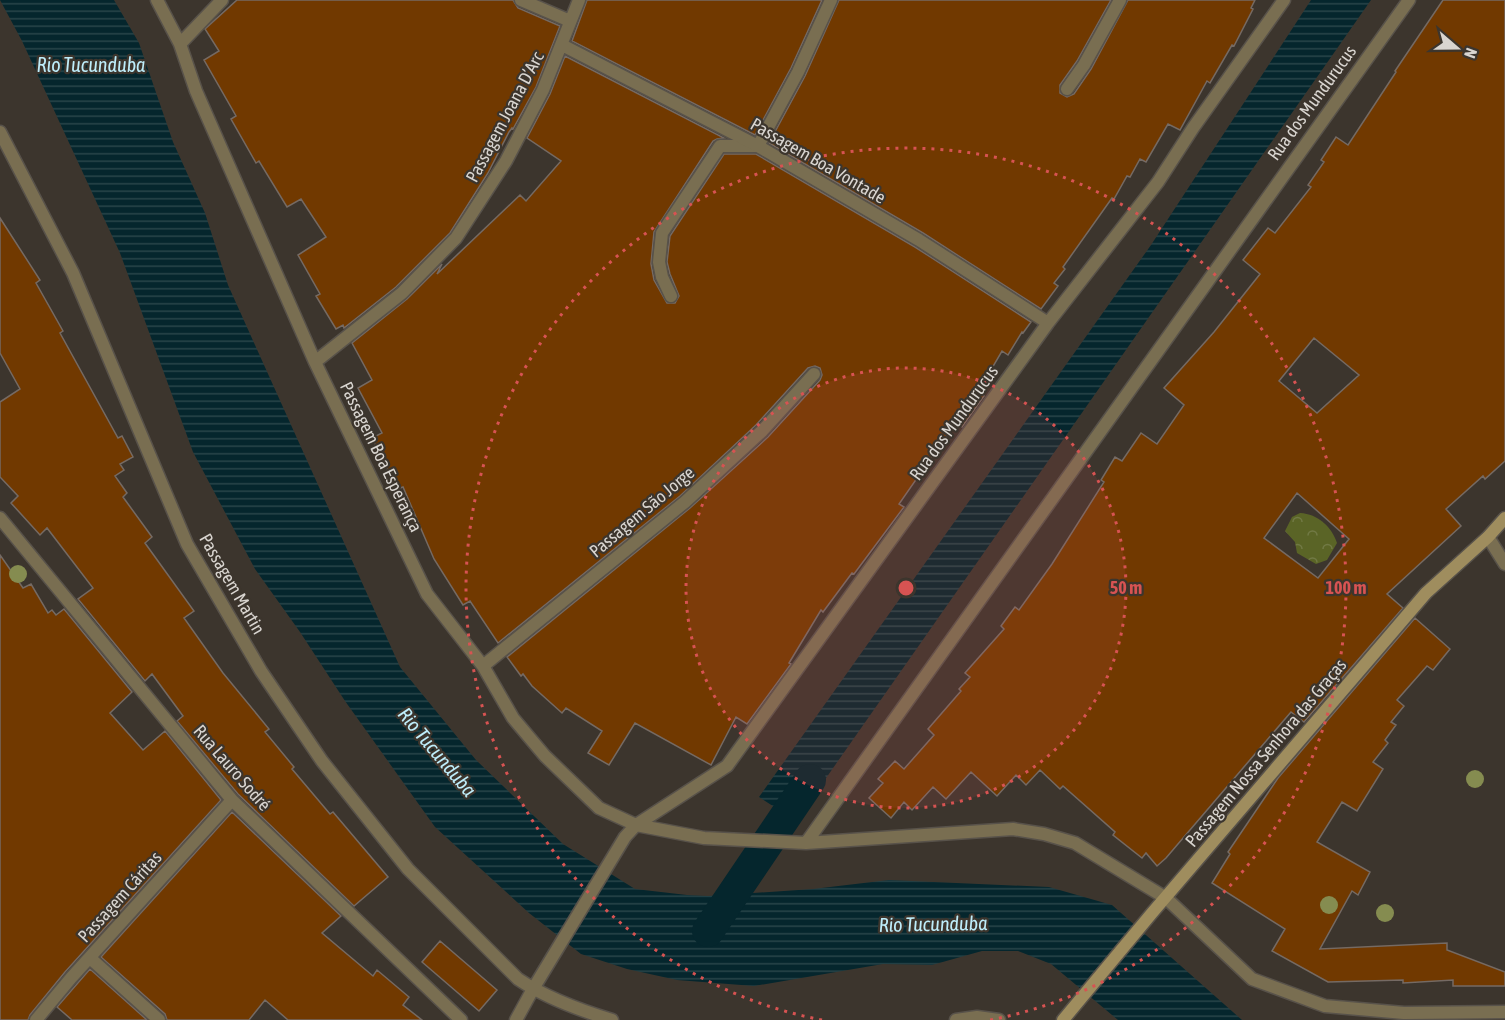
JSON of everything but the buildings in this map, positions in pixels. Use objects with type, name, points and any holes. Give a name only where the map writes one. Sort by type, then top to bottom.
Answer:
[{"type":"street","name":"Passagem Boa Esperança","points":[[157,0],[180,44],[196,91],[315,362],[427,594],[483,666],[513,718],[545,756],[599,808],[636,825],[704,838],[805,843],[1013,829],[1044,834],[1076,843],[1166,898],[1252,980],[1325,1006],[1404,1013],[1505,1012]]},
{"type":"street","points":[[180,44],[222,0]]},
{"type":"street","points":[[521,0],[570,21]]},
{"type":"street","name":"Passagem Joana D’Arc","points":[[315,362],[402,293],[456,238],[506,161],[543,90],[579,0]]},
{"type":"street","points":[[670,296],[659,262],[662,233],[720,146],[758,146],[798,72],[831,0]]},
{"type":"street","points":[[1067,89],[1084,65],[1120,0]]},
{"type":"street","name":"Rua dos Mundurucus","points":[[516,1020],[625,837],[636,825],[727,766],[1048,323],[1158,182],[1193,128],[1284,0]]},
{"type":"street","name":"Rua dos Mundurucus","points":[[805,843],[1408,0]]},
{"type":"street","name":"Passagem Boa Vontade","points":[[562,45],[758,146],[919,240],[1048,323]]},
{"type":"street","name":"Passagem Martin","points":[[0,132],[73,273],[187,544],[261,671],[322,761],[408,868],[518,979],[533,989],[584,1011],[612,1020]]},
{"type":"street","name":"Passagem São Jorge","points":[[483,666],[685,502],[762,431],[814,374]]},
{"type":"street","name":"Rua Lauro Sodré","points":[[0,518],[232,800],[461,1020]]},
{"type":"street","name":"Passagem Nossa Senhora das Graças","points":[[1066,1016],[1426,593],[1488,537],[1505,518]]},
{"type":"street","points":[[1488,537],[1505,564]]},
{"type":"street","name":"Passagem Cáritas","points":[[36,1020],[232,800]]},
{"type":"street","points":[[90,958],[159,1020]]},
{"type":"street","points":[[956,1020],[977,1017],[999,1020]]},
{"type":"green space","points":[[1300,513],[1313,516],[1323,522],[1332,532],[1337,543],[1327,560],[1316,564],[1297,553],[1295,542],[1285,531],[1292,517]]},
{"type":"water","name":"Rio Tucunduba","points":[[0,0],[114,0],[139,43],[173,142],[205,213],[228,285],[400,667],[476,760],[563,844],[635,889],[687,895],[708,896],[813,889],[889,880],[1049,887],[1112,905],[1242,1020],[1118,1020],[1051,964],[1018,951],[982,951],[932,965],[883,964],[754,986],[677,980],[627,969],[581,954],[529,913],[435,827],[255,569],[193,452],[120,253],[22,41]]},
{"type":"water","points":[[1311,0],[1371,0],[796,821],[759,797],[1151,245]]},
{"type":"waterway","points":[[708,931],[810,780]]}]
